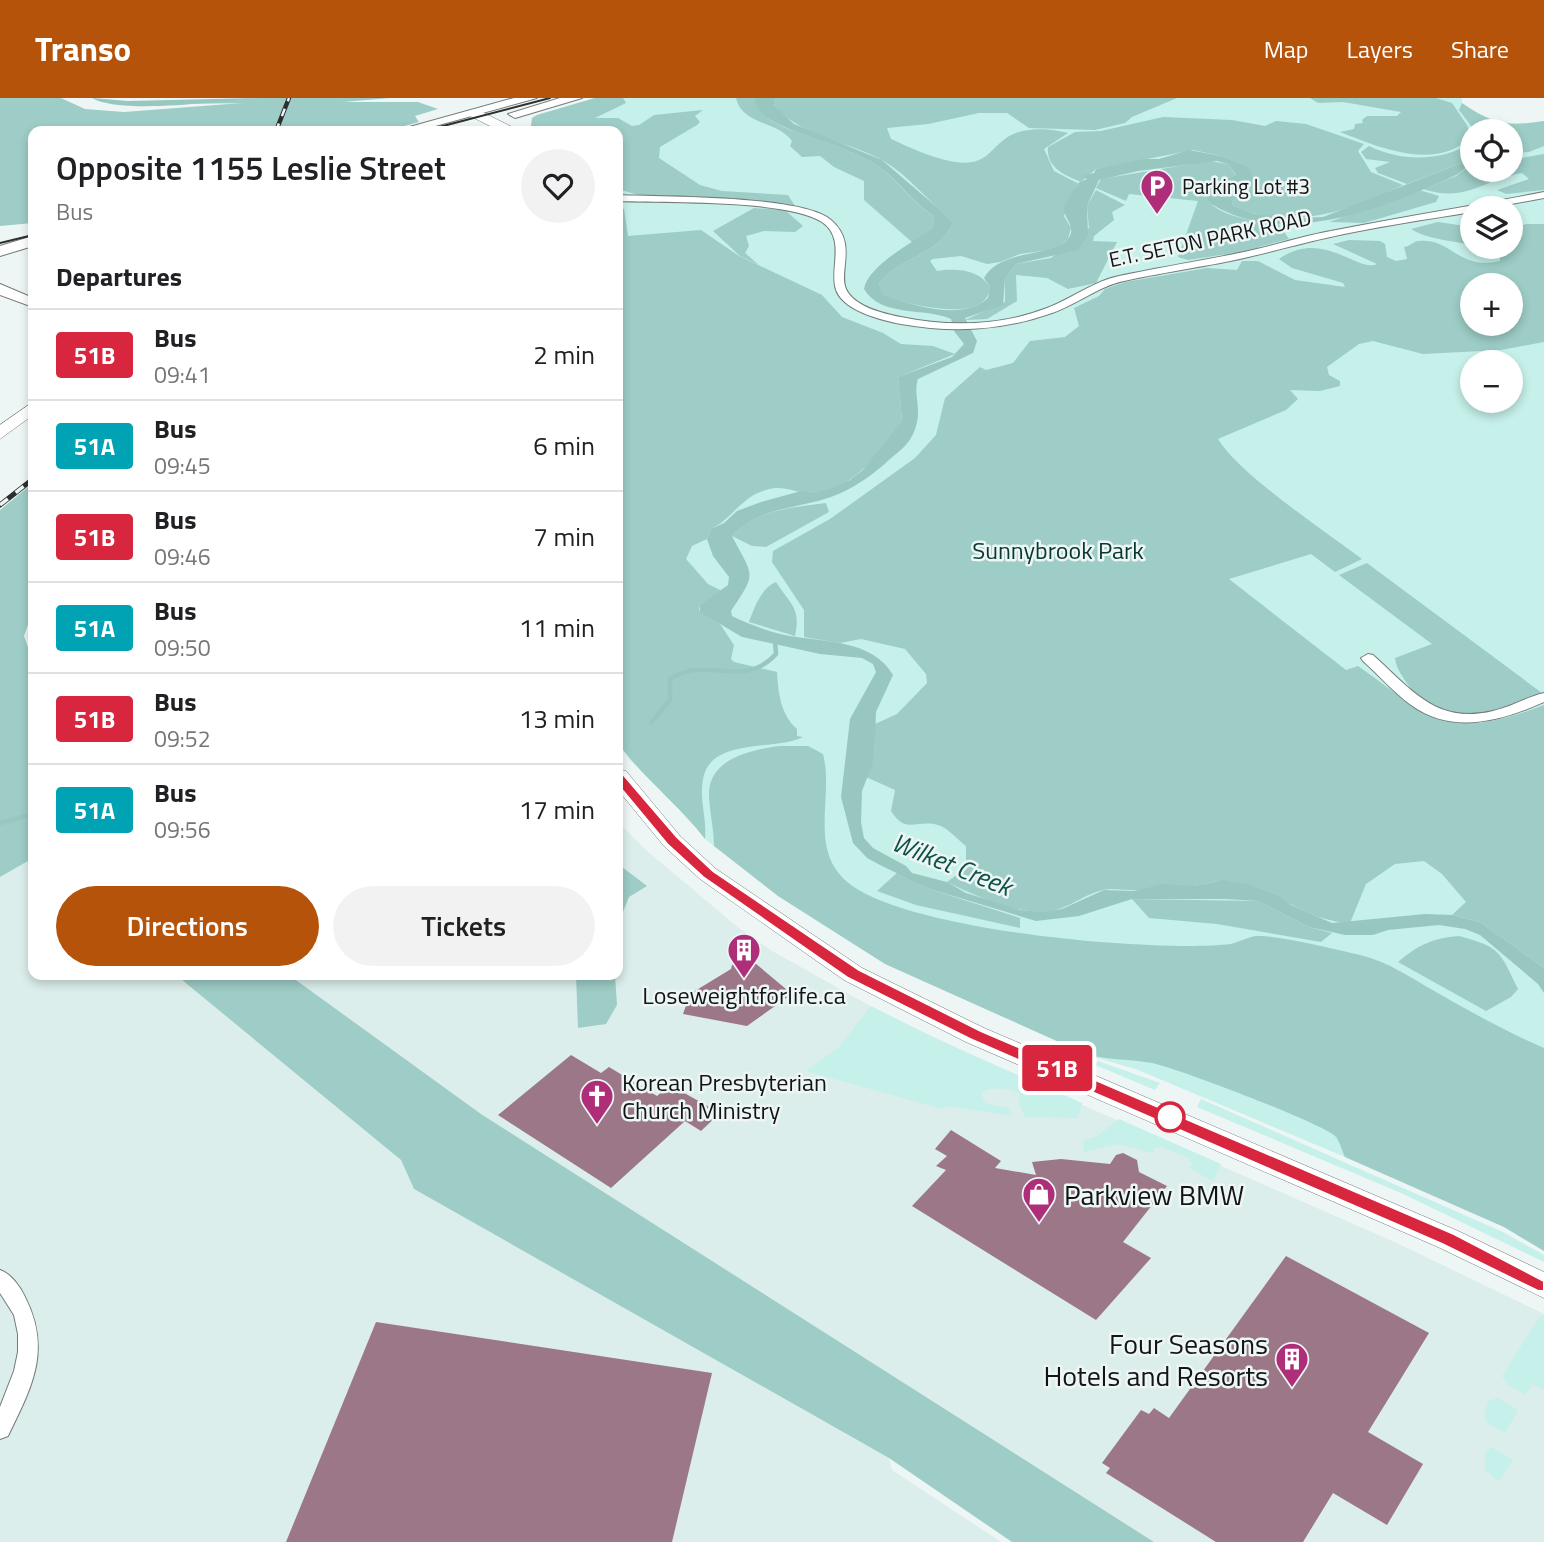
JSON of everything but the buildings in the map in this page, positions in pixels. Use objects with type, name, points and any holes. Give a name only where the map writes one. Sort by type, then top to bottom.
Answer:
[{"type":"main road","points":[[422,126],[530,98]]},
{"type":"main road","points":[[472,126],[575,98]]},
{"type":"main road","points":[[474,113],[488,121],[490,126]]},
{"type":"main road","points":[[0,237],[28,230]]},
{"type":"main road","points":[[0,249],[28,241]]},
{"type":"main road","points":[[0,289],[28,301]]},
{"type":"main road","points":[[0,302],[28,303]]},
{"type":"main road","points":[[0,434],[28,411]]},
{"type":"main road","points":[[623,782],[672,841],[708,874],[853,974],[975,1035],[1448,1239],[1544,1286]]},
{"type":"street","name":"E.T. SETON PARK ROAD","points":[[1523,199],[1544,195]]},
{"type":"street","name":"E.T. SETON PARK ROAD","points":[[623,198],[759,205],[813,213],[826,220],[839,239],[844,257],[840,288],[848,299],[888,317],[953,327],[1027,318],[1117,279],[1244,256],[1328,234],[1460,211]]},
{"type":"street","points":[[1368,658],[1418,704],[1453,718],[1486,718],[1544,697]]},
{"type":"street","points":[[0,1278],[15,1294],[30,1335],[23,1388],[0,1429]]},
{"type":"shaded area","points":[[92,98],[128,101],[257,98],[197,104],[125,106]]},
{"type":"shaded area","points":[[755,98],[774,98],[774,105],[794,124],[882,160],[946,215],[953,223],[946,234],[927,250],[896,268],[879,284],[882,294],[890,298],[940,310],[966,309],[978,305],[988,298],[990,287],[984,278],[993,268],[1004,261],[1057,247],[1066,241],[1071,230],[1063,208],[1072,192],[1080,185],[1078,183],[1087,179],[1082,176],[1094,173],[1096,169],[1143,159],[1159,159],[1189,150],[1221,156],[1248,167],[1254,179],[1238,191],[1232,202],[1233,206],[1255,214],[1296,218],[1323,217],[1460,164],[1460,172],[1456,175],[1397,200],[1334,219],[1302,223],[1271,223],[1240,217],[1211,204],[1206,199],[1209,190],[1236,175],[1228,164],[1217,161],[1138,171],[1099,180],[1087,206],[1088,235],[1078,250],[1016,264],[1005,279],[1003,305],[965,318],[977,341],[973,353],[918,379],[918,419],[910,439],[902,449],[870,476],[847,490],[818,501],[766,514],[743,526],[732,536],[750,575],[745,589],[731,611],[732,616],[776,633],[861,649],[873,655],[893,675],[876,712],[874,760],[862,791],[861,822],[864,838],[873,848],[906,866],[912,873],[947,882],[966,893],[1020,910],[1044,912],[1062,909],[1104,890],[1134,891],[1164,884],[1194,886],[1223,880],[1247,884],[1279,896],[1291,905],[1332,923],[1425,914],[1452,915],[1480,922],[1544,968],[1544,993],[1538,984],[1480,935],[1465,929],[1439,925],[1388,930],[1373,935],[1345,935],[1309,927],[1258,901],[1225,899],[1132,899],[1079,916],[1036,921],[930,889],[867,858],[853,843],[841,797],[850,719],[876,672],[873,664],[862,658],[820,654],[742,637],[700,612],[700,605],[728,585],[729,577],[713,556],[707,539],[711,529],[724,523],[737,511],[801,491],[813,493],[830,489],[850,480],[863,470],[902,421],[898,377],[952,357],[964,344],[954,331],[951,319],[892,308],[872,298],[864,289],[867,280],[883,263],[933,228],[934,216],[877,165],[834,145],[786,128],[764,115],[757,107]]},
{"type":"shaded area","points":[[0,817],[28,850],[28,980],[182,980],[401,1160],[414,1189],[889,1458],[892,1470],[1001,1542],[0,1542]]},
{"type":"shaded area","points":[[623,827],[647,851],[739,928],[772,951],[885,1014],[1028,1081],[1399,1244],[1544,1314],[1544,1542],[1154,1542],[481,1114],[296,980],[623,980]]},
{"type":"green space","points":[[0,98],[61,98],[85,109],[124,112],[255,102],[418,102],[438,109],[415,116],[419,122],[404,126],[28,126],[28,223],[0,226]]},
{"type":"green space","points":[[257,98],[390,98],[343,102],[170,104]]},
{"type":"green space","name":"Sunnybrook Park","points":[[595,98],[1462,98],[1462,103],[1490,119],[1460,119],[1460,182],[1523,182],[1523,124],[1544,121],[1544,1251],[1504,1227],[1345,1157],[1138,1070],[1088,1055],[886,964],[778,896],[705,839],[689,818],[629,759],[623,750],[623,126],[531,126],[532,118],[537,115]]},
{"type":"green space","points":[[595,98],[623,98],[626,103],[595,118],[618,118],[632,126],[639,125],[654,115],[703,110],[695,116],[700,122],[697,125],[660,147],[659,158],[700,185],[722,191],[788,195],[795,206],[645,197],[623,190],[623,126],[531,126],[532,118]]},
{"type":"green space","points":[[736,98],[755,98],[759,108],[776,123],[859,155],[877,165],[934,216],[933,228],[913,243],[864,200],[864,181],[834,167],[820,156],[802,157],[790,146],[792,141],[786,135],[745,113]]},
{"type":"green space","points":[[774,98],[1177,98],[1132,117],[1125,123],[1095,130],[1029,128],[1007,113],[979,113],[928,124],[887,128],[891,139],[935,157],[959,162],[983,158],[1005,139],[1019,132],[1044,129],[1068,133],[1044,149],[1054,171],[1081,185],[1072,193],[1064,216],[1071,228],[1068,239],[1056,249],[1020,254],[987,264],[961,256],[933,259],[930,261],[937,271],[959,270],[973,273],[980,276],[990,287],[986,299],[976,306],[948,309],[890,299],[881,294],[879,284],[896,268],[937,243],[953,223],[889,164],[794,123],[772,102]]},
{"type":"green space","points":[[1310,98],[1436,98],[1452,103],[1463,119],[1460,119],[1460,145],[1441,153],[1424,155],[1372,144],[1340,132],[1354,129],[1355,124],[1363,123],[1362,120],[1367,116],[1397,116],[1401,112],[1343,102],[1318,103]]},
{"type":"green space","points":[[1462,103],[1490,119],[1466,119],[1459,110]]},
{"type":"green space","points":[[1163,117],[1232,120],[1265,126],[1276,121],[1306,124],[1364,144],[1358,151],[1371,172],[1403,185],[1341,210],[1298,218],[1276,217],[1255,214],[1233,206],[1237,191],[1254,179],[1247,167],[1221,156],[1193,150],[1096,169],[1081,182],[1058,170],[1050,160],[1048,147],[1075,132],[1101,131]]},
{"type":"green space","points":[[1544,121],[1544,146],[1523,152],[1523,124]]},
{"type":"green space","points":[[1369,146],[1408,157],[1422,158],[1460,149],[1460,164],[1407,184],[1378,173],[1375,168],[1390,162],[1366,159],[1361,152]]},
{"type":"green space","points":[[1544,154],[1544,190],[1506,194],[1497,190],[1529,179],[1523,174],[1523,158]]},
{"type":"green space","points":[[1209,161],[1228,164],[1236,176],[1217,186],[1206,199],[1213,206],[1230,215],[1278,223],[1289,239],[1258,247],[1260,249],[1188,260],[1178,257],[1198,201],[1129,194],[1126,201],[1096,188],[1101,179]]},
{"type":"green space","points":[[1460,173],[1460,182],[1492,182],[1463,192],[1438,193],[1423,189]]},
{"type":"green space","points":[[1096,190],[1125,205],[1112,212],[1114,220],[1094,236],[1093,241],[1117,242],[1096,283],[1068,289],[1047,278],[1016,275],[1017,301],[987,319],[965,320],[1005,302],[1005,279],[1016,264],[1051,258],[1089,228],[1087,206]]},
{"type":"green space","points":[[1419,190],[1439,196],[1436,202],[1364,223],[1329,222]]},
{"type":"green space","points":[[754,208],[785,210],[803,226],[795,232],[764,231],[746,236],[749,246],[745,253],[759,265],[740,256],[713,231]]},
{"type":"green space","points":[[623,209],[628,236],[701,230],[739,256],[822,295],[842,317],[883,333],[901,344],[933,346],[955,354],[898,377],[902,421],[886,445],[865,468],[841,485],[827,491],[813,493],[772,488],[757,493],[711,529],[707,539],[692,546],[686,559],[708,584],[722,591],[700,605],[699,610],[718,621],[734,645],[731,659],[777,672],[784,710],[797,729],[797,736],[803,737],[731,751],[708,766],[702,787],[705,839],[623,749]]},
{"type":"green space","points":[[1438,222],[1460,225],[1460,243],[1432,238],[1411,229]]},
{"type":"green space","points":[[1544,224],[1544,342],[1501,350],[1423,354],[1373,341],[1359,344],[1327,367],[1329,375],[1340,381],[1340,386],[1320,391],[1290,390],[1298,399],[1286,410],[1218,439],[1263,485],[1362,559],[1335,572],[1311,554],[1229,579],[1346,670],[1358,666],[1406,700],[1444,720],[1486,722],[1544,705],[1544,968],[1480,922],[1452,915],[1466,902],[1442,874],[1424,861],[1395,864],[1366,884],[1350,923],[1318,916],[1257,889],[1225,881],[1162,890],[1106,889],[1059,909],[1043,912],[1006,906],[947,882],[966,868],[966,846],[941,826],[912,825],[896,818],[891,811],[895,790],[866,777],[874,760],[875,724],[897,714],[927,683],[926,674],[905,649],[861,639],[840,643],[804,637],[804,610],[772,562],[773,551],[830,519],[915,458],[936,435],[945,398],[980,367],[986,370],[1013,363],[1030,341],[1065,337],[1079,326],[1074,308],[1099,296],[1105,289],[1125,282],[1207,268],[1237,270],[1242,261],[1258,261],[1295,280],[1345,287],[1343,283],[1292,268],[1279,259],[1295,251],[1310,248],[1324,249],[1359,263],[1377,264],[1333,244],[1349,240],[1380,241],[1385,244],[1387,257],[1396,261],[1407,259],[1404,247],[1419,241],[1430,241],[1460,256],[1460,259],[1486,263],[1523,259],[1523,225]]},
{"type":"green space","points":[[28,487],[28,625],[24,636],[28,648],[28,861],[0,877],[0,510]]},
{"type":"green space","points":[[826,503],[829,512],[766,547],[752,546],[732,536],[752,520],[775,511]]},
{"type":"green space","points":[[1367,563],[1542,693],[1509,706],[1472,714],[1438,710],[1423,701],[1402,676],[1395,658],[1432,644],[1339,575]]},
{"type":"green space","points":[[776,582],[796,613],[795,636],[749,622],[763,593]]},
{"type":"green space","points":[[780,746],[808,746],[823,754],[826,770],[825,836],[828,852],[834,867],[845,880],[874,898],[918,913],[971,925],[1090,941],[1195,946],[1231,944],[1256,936],[1323,947],[1371,958],[1390,966],[1544,1048],[1544,1251],[1504,1227],[1345,1157],[1339,1141],[1326,1130],[1248,1097],[1166,1067],[1088,1055],[885,964],[778,896],[714,846],[709,797],[710,784],[723,765],[756,750]]},
{"type":"green space","points":[[623,868],[647,886],[629,897],[623,912]]},
{"type":"green space","points":[[898,872],[930,889],[1020,918],[1020,928],[916,905],[877,891]]},
{"type":"green space","points":[[1132,899],[1258,901],[1309,927],[1332,933],[1321,942],[1217,924],[1149,918]]},
{"type":"green space","points":[[1459,936],[1497,952],[1518,989],[1511,997],[1486,1011],[1398,962],[1426,943]]},
{"type":"green space","points":[[182,980],[296,980],[481,1114],[1154,1542],[1012,1542],[889,1458],[414,1189],[401,1160]]},
{"type":"green space","points":[[576,980],[615,980],[617,1005],[606,1024],[578,1028]]},
{"type":"green space","points":[[871,1006],[936,1039],[1082,1103],[1078,1118],[1025,1117],[1019,1103],[1020,1094],[1006,1089],[989,1089],[981,1093],[985,1103],[1008,1108],[1012,1116],[948,1106],[942,1109],[806,1071],[838,1048]]},
{"type":"green space","points":[[1098,1061],[1160,1083],[1155,1090],[1095,1065]]},
{"type":"green space","points":[[1201,1099],[1503,1232],[1544,1255],[1544,1262],[1401,1193],[1197,1107]]},
{"type":"green space","points":[[1119,1119],[1221,1164],[1213,1181],[1189,1168],[1193,1164],[1190,1159],[1162,1147],[1154,1148],[1153,1153],[1118,1144],[1084,1152],[1083,1140],[1097,1136]]},
{"type":"green space","points":[[1544,1315],[1544,1390],[1532,1384],[1526,1395],[1508,1385],[1502,1376],[1540,1316]]},
{"type":"green space","points":[[1498,1398],[1518,1410],[1505,1433],[1489,1424],[1484,1417],[1488,1401]]},
{"type":"green space","points":[[1491,1447],[1513,1460],[1499,1481],[1485,1470],[1485,1452]]},
{"type":"waterway","points":[[651,723],[670,700],[670,679],[684,672],[698,670],[750,670],[763,665],[776,654],[775,642]]},
{"type":"waterway","points":[[0,823],[28,815]]},
{"type":"tram line","points":[[443,126],[550,98]]},
{"type":"tram line","points":[[0,243],[28,236]]},
{"type":"railway","points":[[278,126],[289,98]]},
{"type":"railway","points":[[0,505],[28,483]]},
{"type":"bus line","name":"51B","points":[[623,782],[672,841],[708,874],[853,974],[975,1035],[1448,1239],[1544,1286]]},
{"type":"place","name":"Parking Lot #3","points":[[1157,216]]},
{"type":"place","name":"Loseweightforlife.ca","points":[[744,980]]},
{"type":"place","name":"Korean Presbyterian Church Ministry","points":[[597,1126]]},
{"type":"place","name":"Parkview BMW","points":[[1039,1224]]},
{"type":"place","name":"Four Seasons Hotels and Resorts","points":[[1292,1389]]},
{"type":"water label","name":"Wilket Creek","points":[[952,864]]}]
